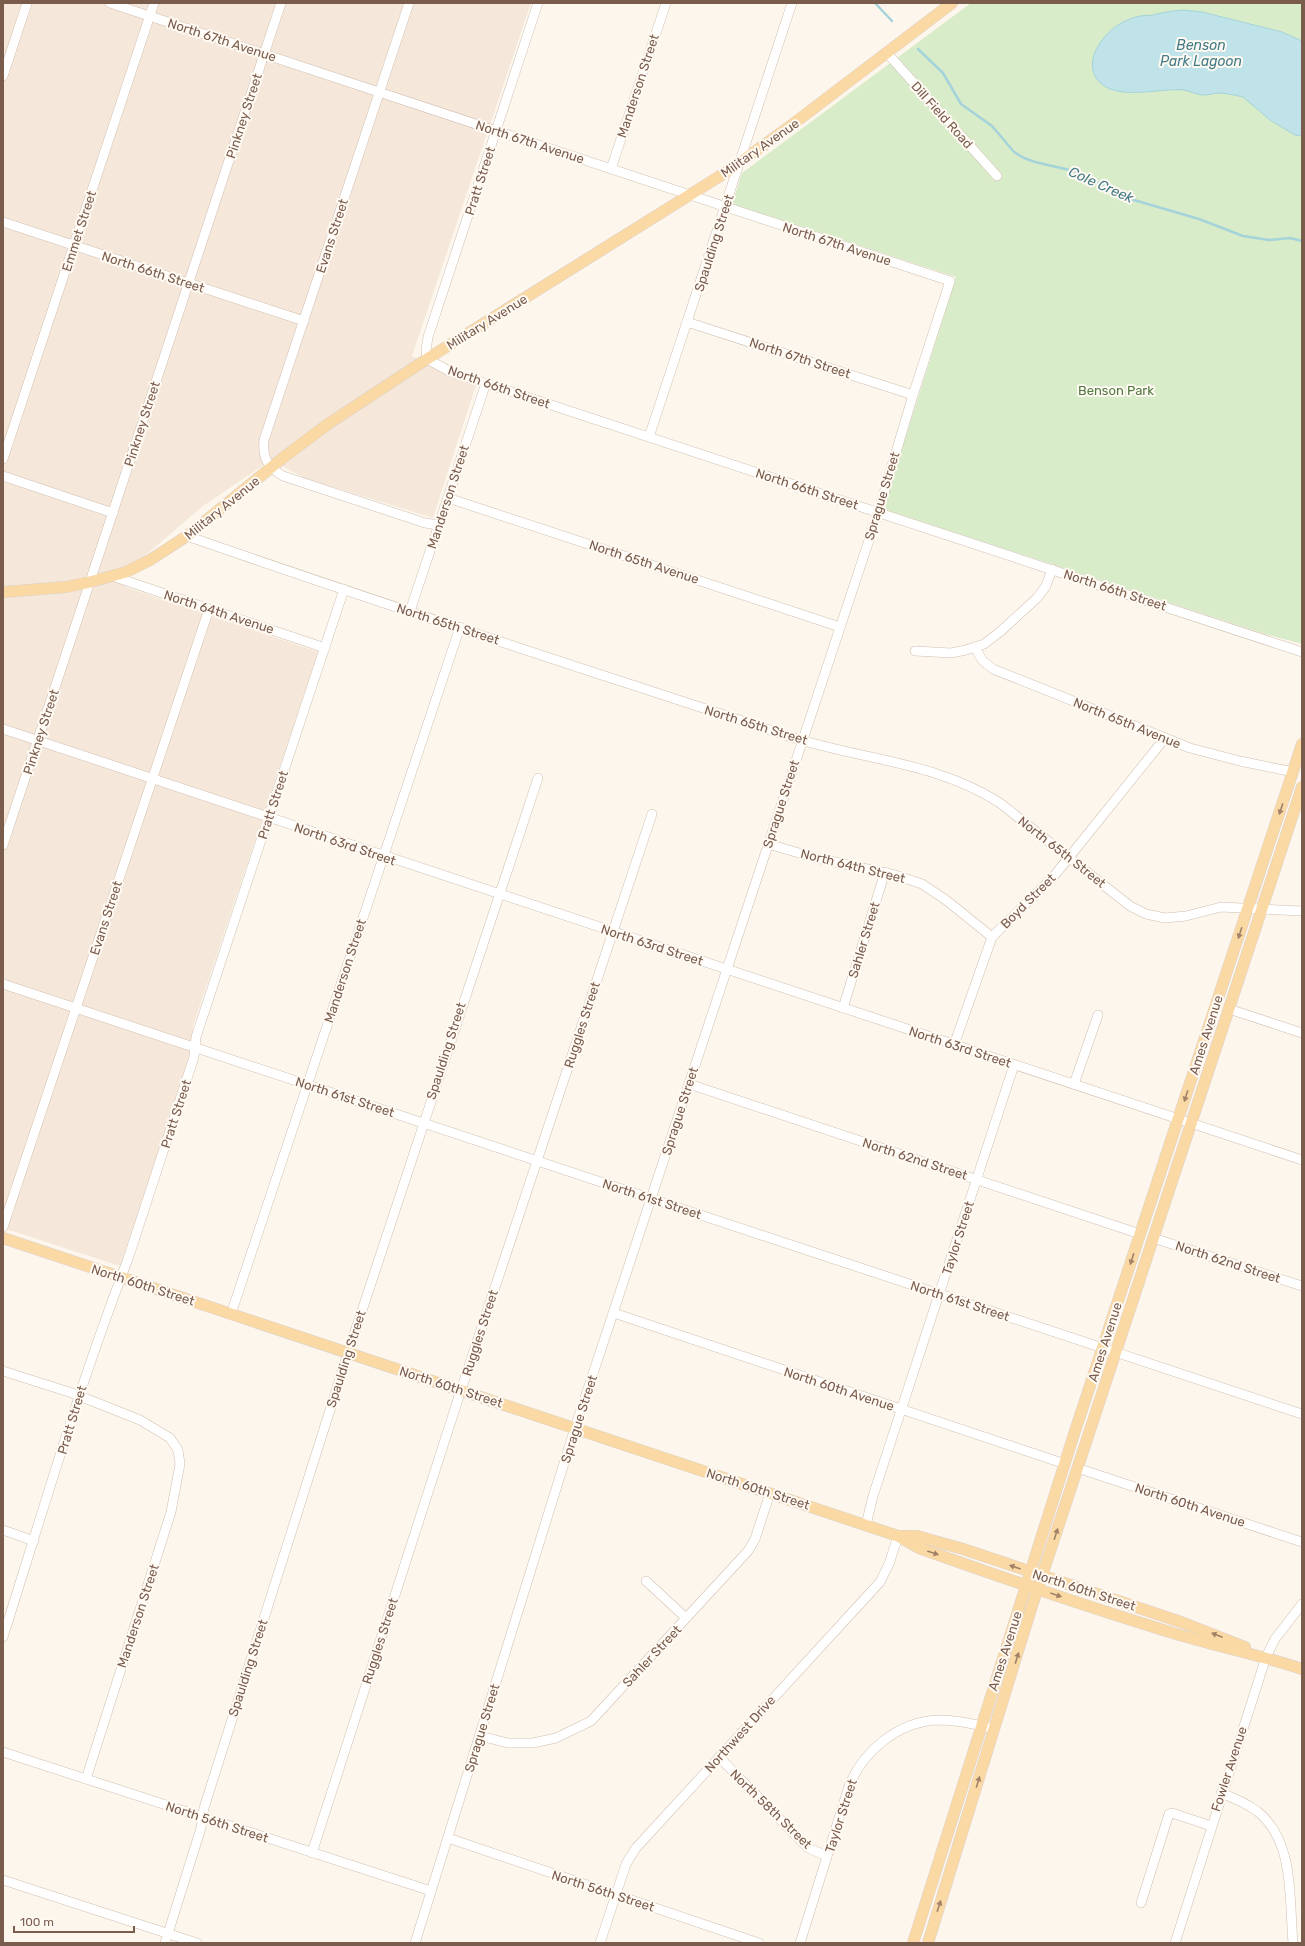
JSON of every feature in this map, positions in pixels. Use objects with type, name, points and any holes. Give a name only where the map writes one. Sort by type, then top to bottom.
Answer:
[{"type":"main road","name":"Military Avenue","points":[[3,592],[66,587],[112,576],[138,567],[187,536],[328,424],[427,359],[688,196],[741,161],[793,124],[952,3]]},
{"type":"main road","name":"Ames Avenue","points":[[913,1943],[1065,1464],[1302,744]]},
{"type":"main road","name":"Ames Avenue","points":[[928,1943],[1038,1588],[1302,787]]},
{"type":"main road","name":"North 60th Street","points":[[3,1238],[866,1525],[898,1536],[919,1548],[1026,1585],[1174,1633],[1266,1657],[1302,1669]]},
{"type":"main road","name":"North 60th Street","points":[[898,1536],[917,1536],[932,1540],[1030,1572],[1220,1636],[1266,1657]]},
{"type":"street","points":[[3,76],[27,3]]},
{"type":"street","name":"North 67th Avenue","points":[[110,3],[611,169],[688,196],[950,281]]},
{"type":"street","name":"Emmet Street","points":[[3,459],[154,3]]},
{"type":"street","name":"Pinkney Street","points":[[3,845],[281,3]]},
{"type":"street","name":"Evans Street","points":[[271,468],[263,450],[264,440],[409,3]]},
{"type":"street","name":"Pratt Street","points":[[427,359],[426,350],[428,337],[538,3]]},
{"type":"street","name":"Manderson Street","points":[[611,169],[666,3]]},
{"type":"street","name":"Spaulding Street","points":[[649,436],[688,322],[792,3]]},
{"type":"street","name":"Dill Field Road","points":[[887,53],[997,176]]},
{"type":"street","name":"North 66th Street","points":[[3,222],[304,321]]},
{"type":"street","name":"Sprague Street","points":[[415,1943],[576,1428],[878,513],[913,395],[950,281]]},
{"type":"street","name":"North 67th Street","points":[[688,322],[913,395]]},
{"type":"street","name":"North 66th Street","points":[[427,359],[451,372],[1302,652]]},
{"type":"street","name":"Manderson Street","points":[[410,611],[486,383]]},
{"type":"street","points":[[271,468],[294,481],[424,523],[438,526]]},
{"type":"street","points":[[3,476],[113,512]]},
{"type":"street","name":"North 65th Avenue","points":[[448,498],[840,627]]},
{"type":"street","name":"North 65th Street","points":[[187,536],[802,740],[928,770],[966,783],[1000,803],[1130,906],[1146,914],[1172,918],[1221,907],[1302,912]]},
{"type":"street","points":[[915,651],[951,653],[975,647],[992,638],[1037,598],[1046,586],[1052,569]]},
{"type":"street","name":"North 64th Avenue","points":[[112,576],[325,648]]},
{"type":"street","name":"Pratt Street","points":[[3,1637],[80,1397],[120,1277],[128,1259],[194,1057],[196,1037],[344,589]]},
{"type":"street","name":"Evans Street","points":[[3,1227],[209,609]]},
{"type":"street","name":"Manderson Street","points":[[231,1314],[460,627]]},
{"type":"street","name":"North 65th Avenue","points":[[975,647],[982,660],[993,669],[1165,738],[1206,753],[1293,772]]},
{"type":"street","name":"North 63rd Street","points":[[3,729],[384,857],[1302,1160]]},
{"type":"street","name":"Boyd Street","points":[[954,1045],[992,937],[1054,876],[1165,738]]},
{"type":"street","name":"Spaulding Street","points":[[165,1943],[201,1828],[204,1808],[348,1353],[498,894],[538,778]]},
{"type":"street","name":"Ruggles Street","points":[[312,1853],[461,1390],[652,814]]},
{"type":"street","name":"North 64th Street","points":[[768,844],[816,858],[885,872],[908,879],[932,890],[992,937]]},
{"type":"street","name":"Sahler Street","points":[[843,1008],[885,872]]},
{"type":"street","name":"North 61st Street","points":[[3,984],[1302,1414]]},
{"type":"street","points":[[1229,1009],[1302,1033]]},
{"type":"street","points":[[1074,1084],[1098,1015]]},
{"type":"street","name":"Taylor Street","points":[[866,1525],[873,1496],[1014,1065]]},
{"type":"street","name":"North 62nd Street","points":[[690,1084],[1140,1234]]},
{"type":"street","name":"North 62nd Street","points":[[1153,1238],[1302,1286]]},
{"type":"street","name":"North 60th Avenue","points":[[614,1313],[1065,1464]]},
{"type":"street","points":[[3,1371],[80,1397]]},
{"type":"street","name":"Manderson Street","points":[[80,1397],[140,1420],[170,1438],[178,1450],[180,1464],[171,1512],[86,1780]]},
{"type":"street","name":"North 60th Avenue","points":[[1078,1468],[1302,1542]]},
{"type":"street","name":"Sahler Street","points":[[480,1736],[508,1743],[533,1743],[556,1738],[581,1727],[600,1712],[753,1545],[770,1493]]},
{"type":"street","points":[[3,1530],[34,1541]]},
{"type":"street","name":"Northwest Drive","points":[[600,1943],[626,1864],[633,1852],[880,1582],[898,1536]]},
{"type":"street","points":[[646,1581],[686,1618]]},
{"type":"street","name":"Fowler Avenue","points":[[1175,1943],[1221,1793],[1266,1657],[1275,1639],[1302,1604]]},
{"type":"street","name":"Taylor Street","points":[[800,1943],[853,1776],[872,1750],[893,1734],[920,1723],[936,1720],[981,1726],[994,1730]]},
{"type":"street","name":"North 56th Street","points":[[3,1752],[202,1818],[431,1891]]},
{"type":"street","name":"North 58th Street","points":[[719,1758],[808,1848],[827,1856]]},
{"type":"street","points":[[1221,1793],[1243,1802],[1257,1811],[1269,1823],[1280,1841],[1286,1863],[1293,1943]]},
{"type":"street","points":[[1141,1903],[1169,1814],[1172,1813],[1211,1826]]},
{"type":"street","name":"North 56th Street","points":[[448,1838],[759,1943]]},
{"type":"street","points":[[3,1880],[197,1943]]},
{"type":"shaded area","points":[[3,3],[531,3],[412,356],[476,385],[433,518],[304,478],[271,460],[203,506],[126,572],[126,587],[318,652],[193,1026],[192,1057],[120,1266],[3,1228]]},
{"type":"green space","name":"Benson Park","points":[[971,3],[1302,3],[1302,644],[1262,633],[883,509],[956,277],[732,204],[742,173]]},
{"type":"water","name":"Benson Park Lagoon","points":[[1183,10],[1202,12],[1282,32],[1302,41],[1302,136],[1295,135],[1270,120],[1243,97],[1220,93],[1201,95],[1184,90],[1123,92],[1112,90],[1102,85],[1095,76],[1092,64],[1098,45],[1108,33],[1126,20]]},
{"type":"waterway","name":"Cole Creek","points":[[875,3],[892,21]]},
{"type":"waterway","name":"Cole Creek","points":[[918,49],[943,73],[961,104],[992,126],[1014,152],[1024,158],[1078,172],[1127,198],[1199,219],[1243,236],[1269,240],[1290,238],[1302,241]]}]
